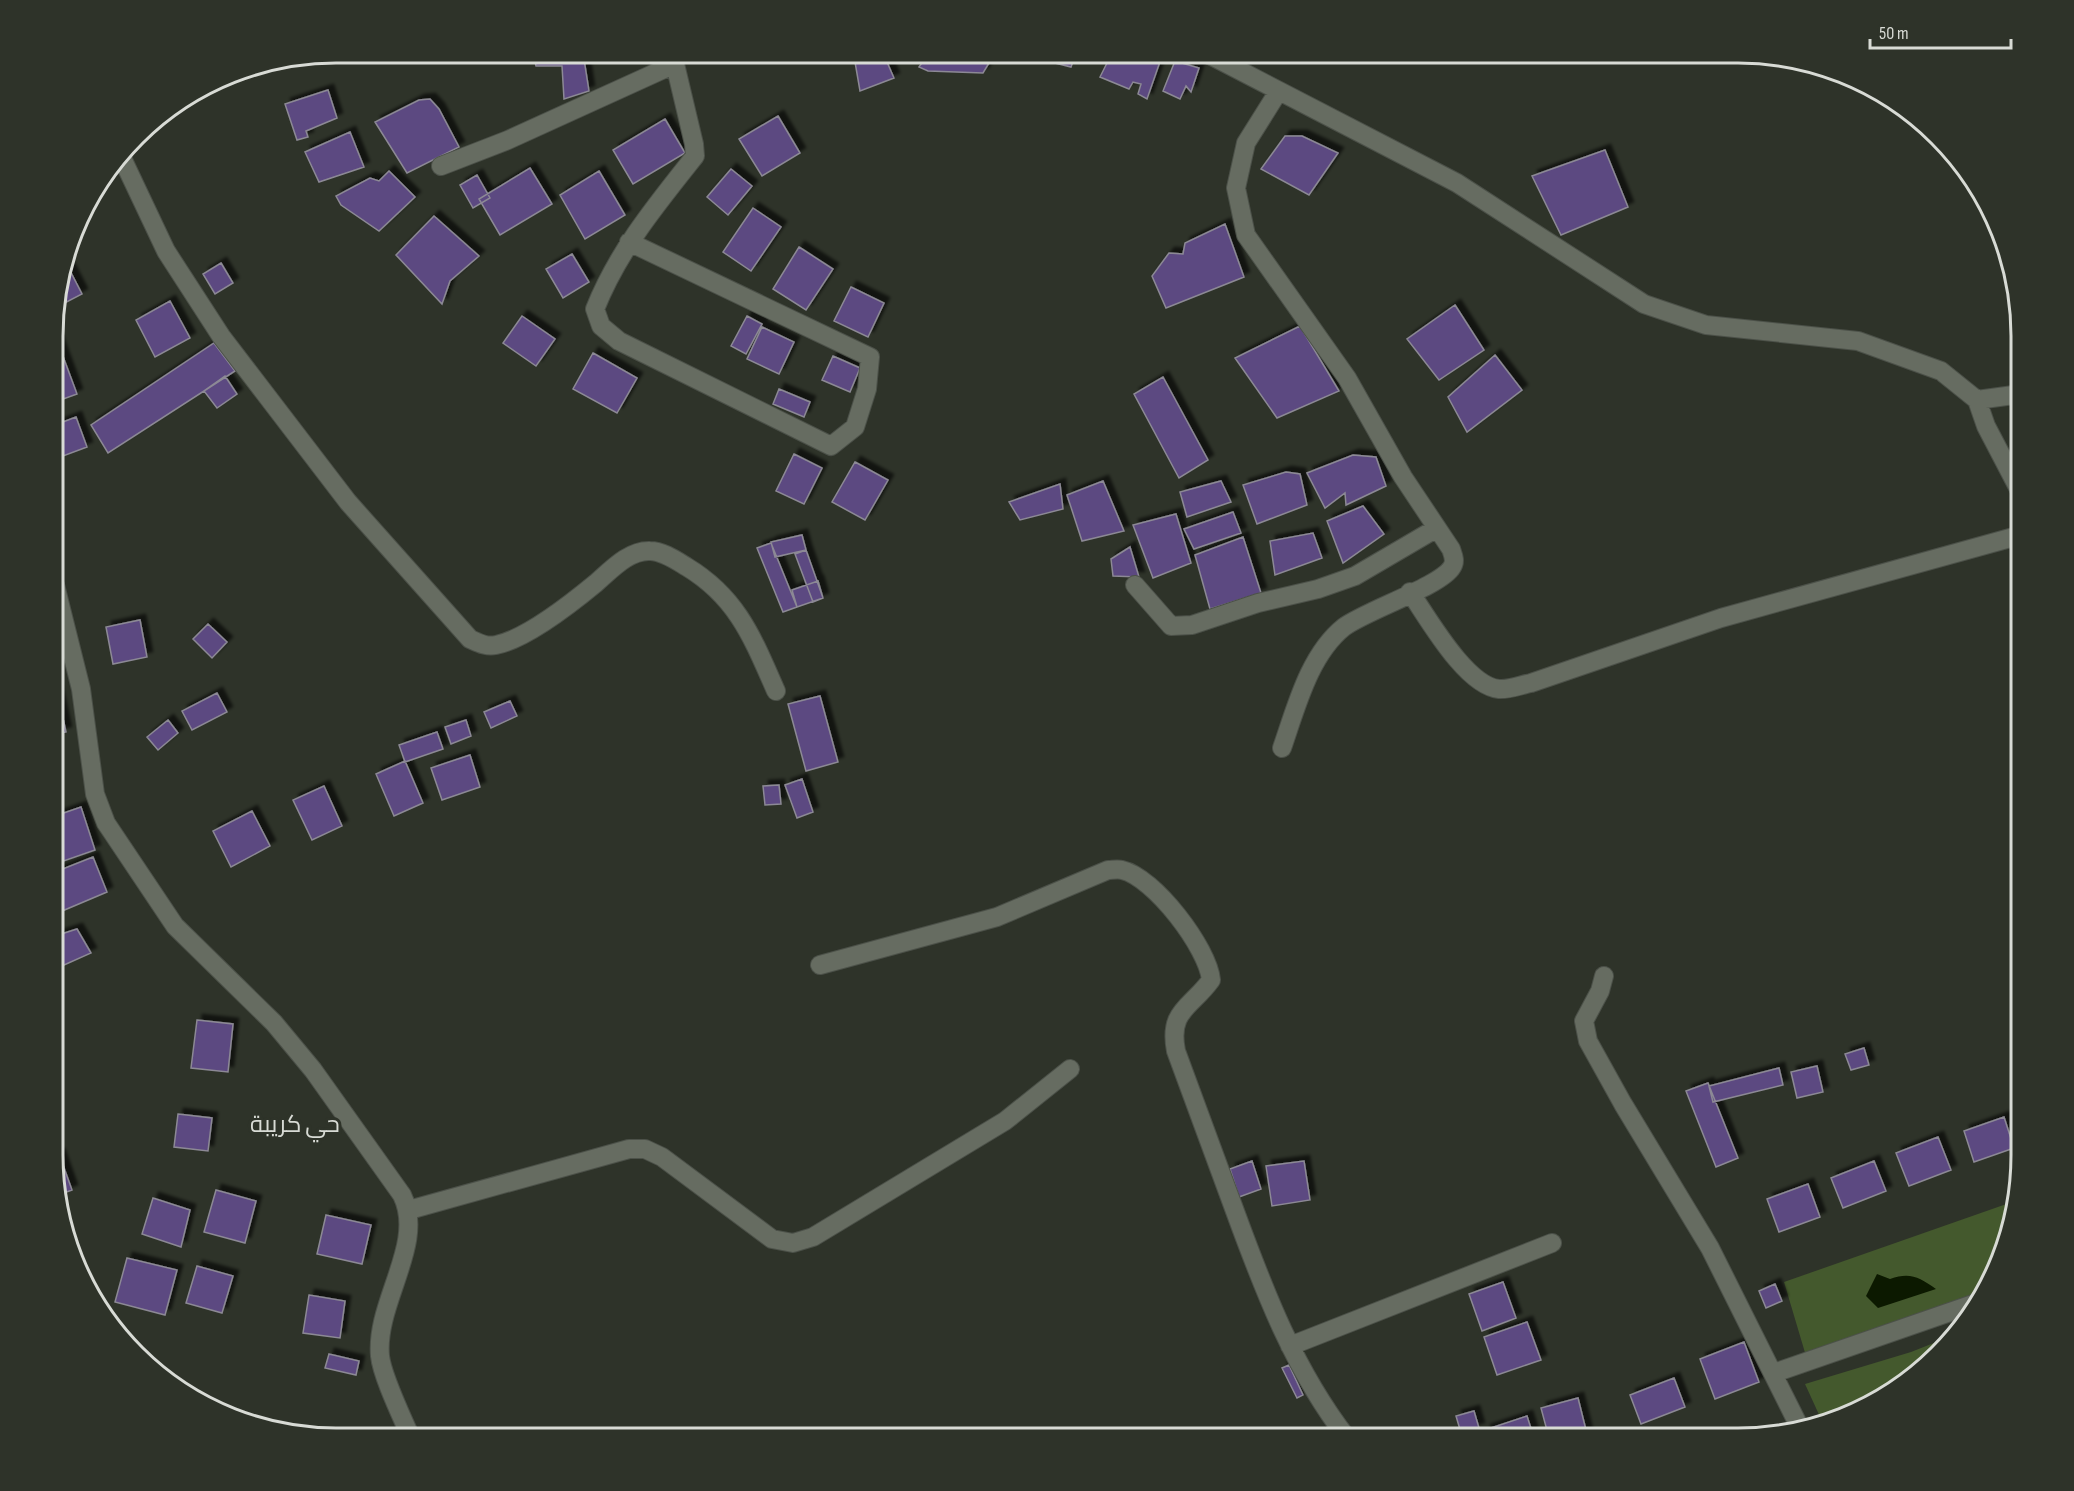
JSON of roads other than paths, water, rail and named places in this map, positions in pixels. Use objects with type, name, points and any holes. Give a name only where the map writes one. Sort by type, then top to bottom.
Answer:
[{"type":"street","points":[[441,166],[527,131],[666,63]]},
{"type":"street","points":[[629,242],[870,357],[867,389],[855,428],[831,446],[619,341],[601,326],[595,309],[606,280],[629,242],[694,156],[677,63]]},
{"type":"street","points":[[1224,63],[1457,183],[1644,304],[1706,325],[1858,341],[1941,371],[1977,400],[1986,426],[2011,474]]},
{"type":"street","points":[[1278,92],[1246,143],[1236,188],[1246,235],[1347,378],[1403,477],[1451,549],[1454,560],[1452,567],[1438,579],[1344,628],[1323,649],[1300,696],[1282,748]]},
{"type":"street","points":[[125,163],[166,251],[221,336],[348,502],[470,639],[482,645],[495,645],[514,639],[572,603],[634,553],[651,551],[670,557],[704,577],[723,593],[748,627],[776,690]]},
{"type":"street","points":[[1977,400],[2011,395]]},
{"type":"street","points":[[1135,585],[1171,626],[1192,625],[1258,603],[1318,589],[1355,576],[1437,528]]},
{"type":"street","points":[[1410,592],[1460,662],[1481,683],[1499,689],[1541,680],[1721,618],[2011,538]]},
{"type":"street","points":[[63,617],[81,688],[95,794],[106,823],[175,926],[274,1023],[313,1070],[402,1195],[409,1210],[406,1243],[384,1316],[380,1356],[407,1428]]},
{"type":"street","points":[[820,965],[997,917],[1108,870],[1123,870],[1137,878],[1184,922],[1210,969],[1211,980],[1176,1019],[1173,1034],[1176,1051],[1264,1289],[1290,1346],[1324,1407],[1340,1428]]},
{"type":"street","points":[[1604,976],[1600,991],[1584,1021],[1588,1041],[1623,1104],[1710,1248],[1797,1422]]},
{"type":"street","points":[[409,1210],[629,1149],[645,1149],[662,1157],[772,1239],[793,1243],[813,1237],[937,1164],[1005,1120],[1070,1069]]},
{"type":"street","points":[[1290,1346],[1552,1243]]},
{"type":"street","points":[[1774,1373],[1965,1307]]},
{"type":"district","name":"حي كريبة","points":[[295,1124]]}]
